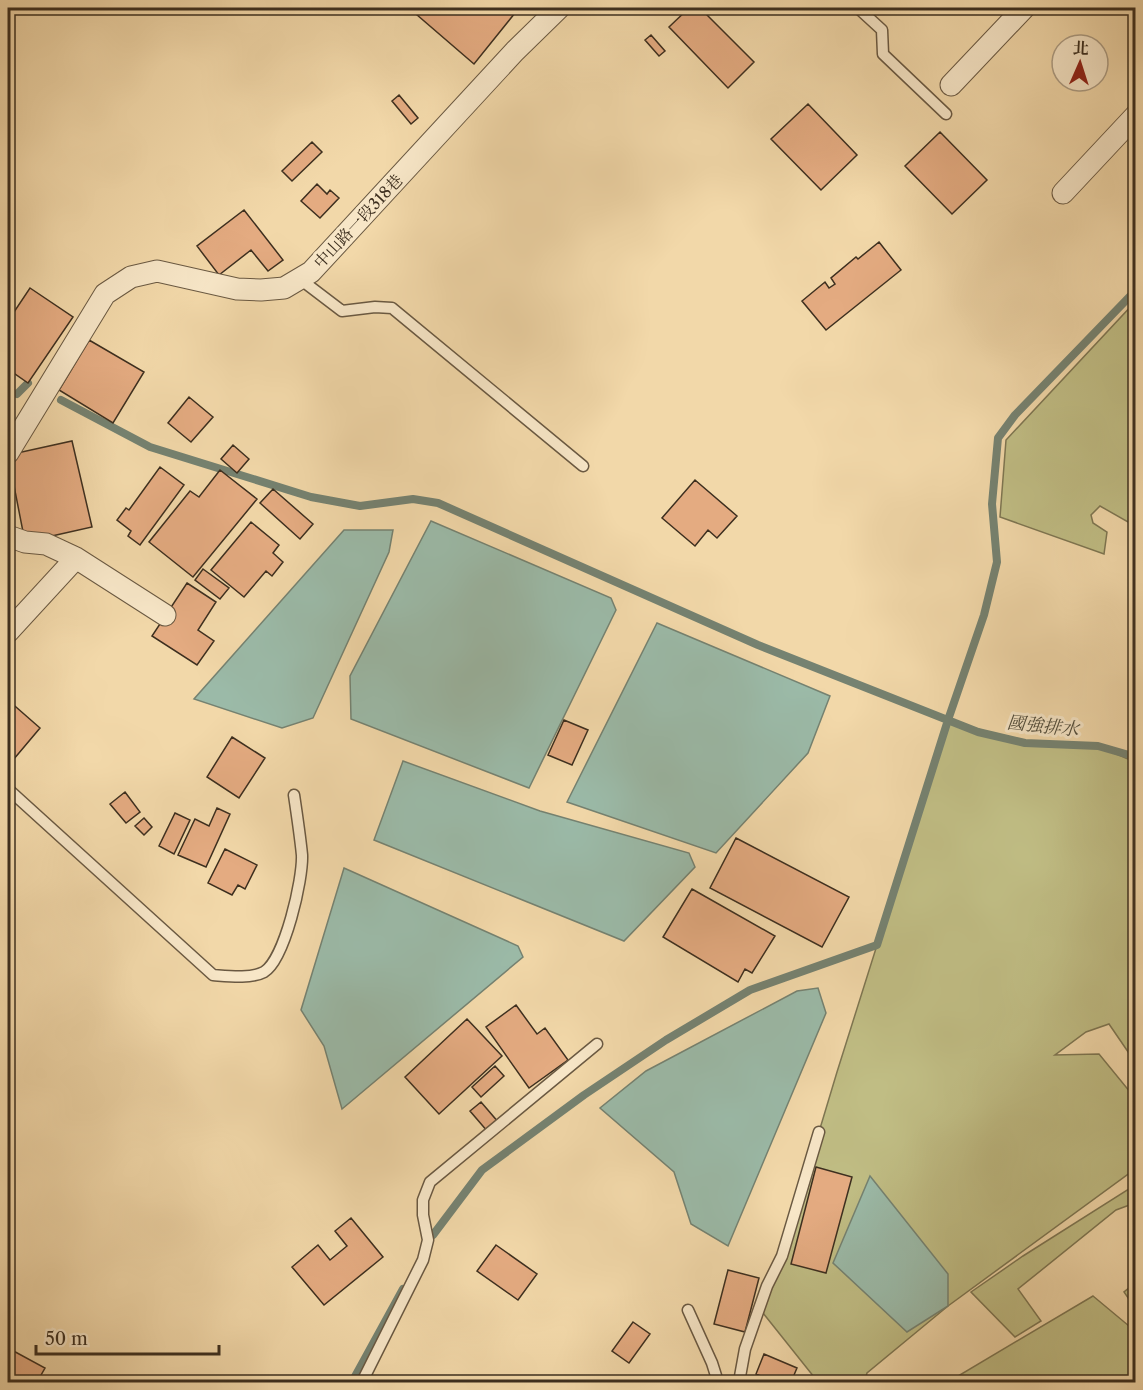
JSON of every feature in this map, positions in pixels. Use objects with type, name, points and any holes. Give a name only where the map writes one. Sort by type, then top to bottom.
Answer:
[{"type":"street","name":"中山路一段318巷","points":[[8,453],[105,294],[131,276],[157,271],[237,290],[284,288],[300,279],[311,272],[515,51],[559,8]]},
{"type":"street","points":[[951,85],[1024,8]]},
{"type":"street","points":[[1063,193],[1136,115]]},
{"type":"street","points":[[8,536],[25,542],[46,544],[76,558],[165,615]]},
{"type":"street","points":[[8,632],[76,558]]},
{"type":"lane","points":[[858,8],[882,30],[883,54],[946,114]]},
{"type":"lane","points":[[300,279],[342,311],[375,307],[392,308],[583,466]]},
{"type":"lane","points":[[8,789],[213,975],[235,977],[263,972],[278,956],[288,930],[302,858],[294,795]]},
{"type":"lane","points":[[362,1383],[423,1260],[428,1240],[423,1215],[423,1200],[430,1182],[597,1044]]},
{"type":"lane","points":[[739,1383],[745,1349],[767,1286],[782,1256],[819,1132]]},
{"type":"lane","points":[[688,1310],[712,1363],[718,1383]]},
{"type":"shaded area","points":[[1135,302],[1135,526],[1100,506],[1091,515],[1093,523],[1107,532],[1104,554],[1000,517],[1006,440]]},
{"type":"shaded area","points":[[431,521],[611,598],[616,610],[529,788],[351,719],[350,676]]},
{"type":"shaded area","points":[[344,530],[393,530],[389,552],[313,718],[282,728],[194,699]]},
{"type":"shaded area","points":[[657,623],[830,696],[808,753],[716,853],[567,802]]},
{"type":"shaded area","points":[[948,720],[1025,743],[1098,746],[1135,762],[1135,1062],[1109,1024],[1086,1032],[1055,1055],[1099,1054],[1135,1098],[1135,1169],[948,1306],[867,1373],[864,1382],[818,1382],[759,1308],[788,1235]]},
{"type":"shaded area","points":[[403,761],[540,811],[689,853],[695,867],[624,941],[374,840]]},
{"type":"shaded area","points":[[344,868],[518,946],[523,957],[342,1109],[324,1046],[301,1010]]},
{"type":"shaded area","points":[[818,988],[826,1013],[728,1246],[691,1224],[674,1172],[600,1108],[646,1071],[797,991]]},
{"type":"shaded area","points":[[870,1176],[948,1274],[948,1306],[907,1332],[833,1263]]},
{"type":"shaded area","points":[[1135,1185],[1135,1203],[1116,1210],[1018,1289],[1041,1321],[1015,1337],[971,1292],[1023,1256]]},
{"type":"shaded area","points":[[1135,1283],[1135,1308],[1124,1292]]},
{"type":"shaded area","points":[[1093,1296],[1135,1331],[1135,1382],[948,1382]]},
{"type":"building","points":[[409,8],[519,8],[474,64]]},
{"type":"building","points":[[689,8],[700,8],[754,62],[728,88],[669,27]]},
{"type":"building","points":[[651,35],[665,51],[659,56],[645,40]]},
{"type":"building","points":[[399,95],[418,118],[411,124],[392,101]]},
{"type":"building","points":[[808,104],[857,155],[821,190],[771,139]]},
{"type":"building","points":[[940,132],[987,180],[952,214],[905,166]]},
{"type":"building","points":[[312,142],[322,152],[292,181],[282,171]]},
{"type":"building","points":[[317,184],[327,194],[330,190],[339,198],[320,218],[301,201]]},
{"type":"building","points":[[244,210],[283,260],[268,271],[251,250],[219,275],[197,246]]},
{"type":"building","points":[[879,242],[901,270],[826,330],[802,301],[825,282],[829,288],[835,284],[831,278]]},
{"type":"building","points":[[30,288],[73,317],[28,383],[8,369],[8,321]]},
{"type":"building","points":[[89,340],[144,372],[113,423],[59,390]]},
{"type":"building","points":[[189,397],[213,417],[191,442],[168,423]]},
{"type":"building","points":[[72,441],[92,527],[25,542],[8,455]]},
{"type":"building","points":[[233,445],[249,459],[237,473],[221,459]]},
{"type":"building","points":[[160,467],[184,485],[140,545],[128,536],[131,531],[117,520],[126,508],[129,510]]},
{"type":"building","points":[[220,470],[257,499],[193,577],[149,542],[190,491],[199,497]]},
{"type":"building","points":[[695,480],[737,516],[717,538],[708,530],[695,546],[662,518]]},
{"type":"building","points":[[273,489],[313,524],[300,539],[260,503]]},
{"type":"building","points":[[251,522],[279,545],[273,553],[283,562],[272,576],[266,571],[244,597],[211,570]]},
{"type":"building","points":[[203,569],[229,588],[220,599],[195,580]]},
{"type":"building","points":[[187,583],[216,602],[198,630],[214,641],[197,665],[152,636]]},
{"type":"building","points":[[8,700],[40,728],[8,766]]},
{"type":"building","points":[[564,720],[588,730],[572,765],[548,755]]},
{"type":"building","points":[[232,737],[265,758],[239,798],[207,777]]},
{"type":"building","points":[[125,792],[140,812],[126,823],[110,804]]},
{"type":"building","points":[[217,808],[230,814],[206,867],[178,855],[195,819],[209,826]]},
{"type":"building","points":[[175,813],[190,820],[174,854],[159,846]]},
{"type":"building","points":[[144,818],[152,827],[144,835],[135,826]]},
{"type":"building","points":[[736,838],[849,897],[822,947],[710,888]]},
{"type":"building","points":[[225,849],[257,865],[245,889],[238,885],[232,895],[208,883]]},
{"type":"building","points":[[692,889],[775,936],[752,973],[745,969],[738,982],[663,937]]},
{"type":"building","points":[[516,1005],[537,1034],[545,1028],[568,1060],[529,1088],[486,1027]]},
{"type":"building","points":[[467,1019],[502,1056],[439,1114],[405,1077]]},
{"type":"building","points":[[495,1066],[504,1076],[481,1097],[472,1087]]},
{"type":"building","points":[[481,1102],[499,1123],[488,1132],[470,1111]]},
{"type":"building","points":[[816,1167],[852,1177],[826,1273],[791,1264]]},
{"type":"building","points":[[351,1218],[383,1257],[324,1305],[292,1267],[318,1245],[330,1260],[347,1246],[335,1231]]},
{"type":"building","points":[[496,1245],[537,1274],[518,1300],[477,1271]]},
{"type":"building","points":[[728,1270],[759,1278],[745,1332],[714,1324]]},
{"type":"building","points":[[633,1322],[650,1334],[629,1363],[612,1351]]},
{"type":"building","points":[[8,1348],[45,1368],[37,1382],[8,1382]]},
{"type":"building","points":[[764,1354],[797,1368],[791,1382],[775,1382],[756,1374]]},
{"type":"waterway","points":[[433,1235],[482,1170],[584,1095],[666,1040],[750,990],[877,945],[948,720],[984,615],[997,562],[992,504],[998,438],[1015,415],[1136,290]]},
{"type":"waterway","points":[[17,394],[28,383]]},
{"type":"waterway","name":"國強排水","points":[[61,400],[150,447],[311,497],[360,506],[413,499],[438,503],[758,645],[978,732],[1025,743],[1098,746],[1136,757]]},
{"type":"waterway","points":[[352,1382],[403,1289]]}]
